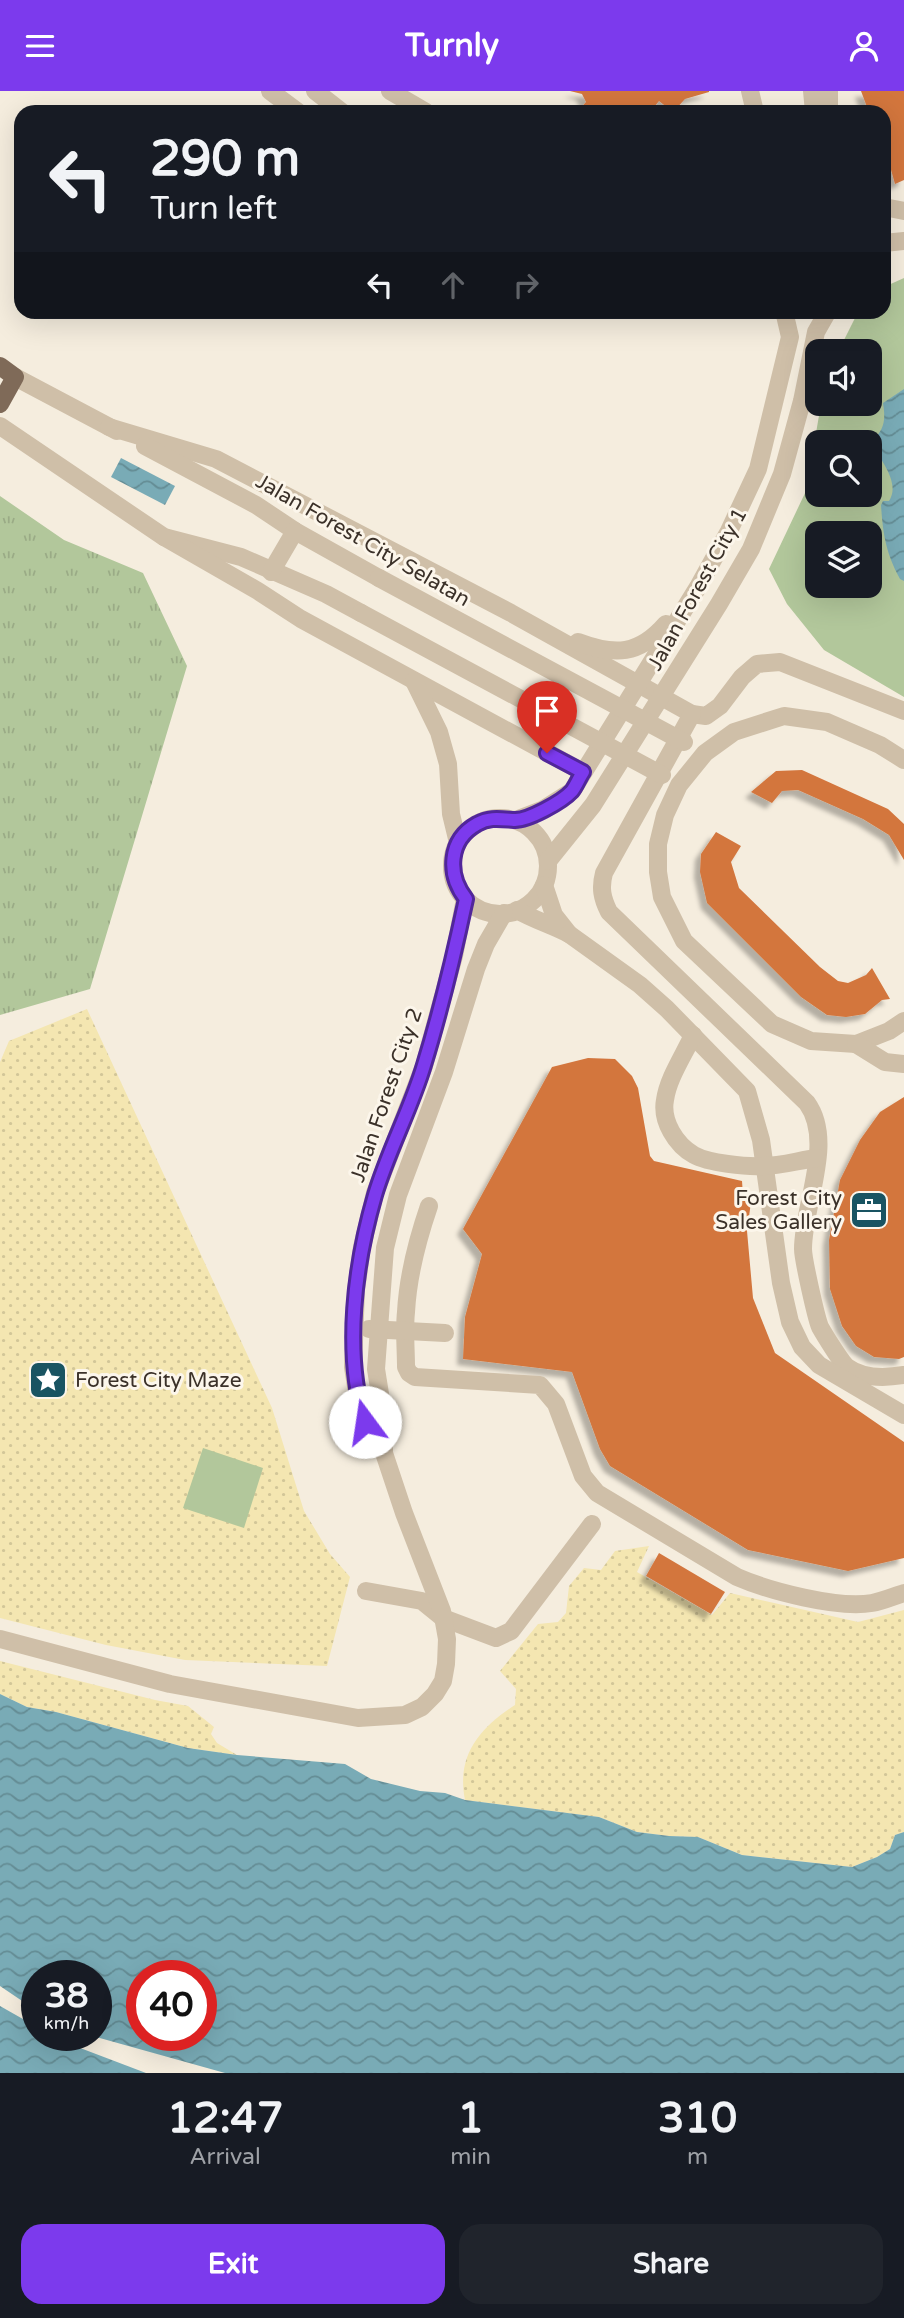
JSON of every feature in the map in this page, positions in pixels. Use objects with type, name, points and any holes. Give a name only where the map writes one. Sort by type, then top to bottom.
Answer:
[{"type":"main road","name":"Jalan Forest City Selatan","points":[[0,366],[15,377]]},
{"type":"main road","points":[[0,404],[15,377]]},
{"type":"street","points":[[270,91],[289,105]]},
{"type":"street","points":[[315,91],[333,105]]},
{"type":"street","points":[[390,91],[414,105]]},
{"type":"street","name":"Jalan Forest City 1","points":[[638,685],[698,587],[729,531],[758,469],[790,337],[786,319]]},
{"type":"street","name":"Jalan Forest City 1","points":[[548,861],[593,805],[751,549],[782,474],[802,401],[816,332],[823,319]]},
{"type":"street","name":"Jalan Forest City Selatan","points":[[15,377],[256,505],[295,531],[379,579],[705,753]]},
{"type":"street","points":[[0,426],[67,474],[164,537],[301,619],[583,772]]},
{"type":"street","points":[[109,427],[216,459],[511,613],[692,714],[706,716],[720,706],[742,677],[757,664],[780,662],[904,711]]},
{"type":"street","points":[[271,572],[295,531]]},
{"type":"street","points":[[164,537],[241,557],[326,594],[679,785]]},
{"type":"street","points":[[511,613],[582,644],[619,652],[638,648],[654,638],[698,587]]},
{"type":"street","points":[[414,681],[439,732],[448,764],[451,814],[457,843],[452,867],[453,878],[466,899],[483,910],[511,912],[549,924],[569,934],[640,985],[747,1091],[761,1140],[781,1283],[790,1322],[802,1347],[819,1365],[904,1415]]},
{"type":"street","points":[[516,820],[561,800],[572,791],[638,685]]},
{"type":"street","points":[[692,714],[604,873],[601,886],[603,900],[609,912],[807,1103],[814,1113],[818,1124],[817,1158],[803,1250],[820,1327],[847,1367],[879,1378],[904,1375]]},
{"type":"street","points":[[904,760],[880,745],[827,722],[784,716],[734,732],[705,753],[679,785],[665,815],[658,844],[658,872],[662,897],[684,941],[772,1024],[811,1041],[856,1044],[889,1031],[904,1020]]},
{"type":"street","points":[[457,843],[465,832],[489,819],[516,820],[538,836],[548,861],[544,885],[554,915],[569,934]]},
{"type":"street","name":"Jalan Forest City 2","points":[[384,1453],[384,1419],[376,1369],[378,1330],[385,1248],[398,1195],[444,1072],[486,944],[511,912],[536,897],[544,885]]},
{"type":"street","name":"Jalan Forest City 2","points":[[384,1453],[365,1422],[353,1367],[356,1290],[362,1247],[375,1193],[424,1066],[454,956],[466,899]]},
{"type":"street","points":[[693,1035],[665,1101],[670,1131],[681,1145],[695,1156],[713,1161],[764,1166],[817,1158]]},
{"type":"street","points":[[856,1044],[886,1062],[904,1064]]},
{"type":"street","points":[[429,1206],[409,1276],[406,1330],[406,1367],[409,1373],[415,1377],[540,1385],[556,1404],[583,1476],[597,1493],[737,1577],[753,1584],[828,1602],[874,1603],[904,1593]]},
{"type":"street","points":[[355,1329],[445,1333]]},
{"type":"street","points":[[0,1639],[170,1684],[358,1718],[405,1715],[422,1707],[443,1681],[447,1639],[443,1618],[384,1453]]},
{"type":"street","points":[[366,1591],[422,1601],[443,1618],[496,1638],[511,1631],[592,1524]]},
{"type":"green space","points":[[904,278],[904,697],[824,650],[787,604],[769,569],[805,493],[805,507],[882,507],[882,430],[817,430],[819,416],[882,416],[882,339],[844,339],[854,319],[891,319],[891,284]]},
{"type":"green space","points":[[0,496],[64,540],[143,573],[187,666],[90,989],[0,1015]]},
{"type":"green space","points":[[203,1448],[263,1468],[244,1528],[183,1508]]},
{"type":"sand","points":[[87,1009],[272,1408],[304,1511],[330,1554],[350,1577],[327,1666],[185,1660],[106,1645],[0,1618],[0,1062],[9,1041]]},
{"type":"sand","points":[[649,1546],[637,1572],[712,1615],[730,1593],[858,1622],[904,1610],[904,1832],[895,1835],[890,1849],[852,1867],[742,1855],[698,1837],[637,1832],[599,1817],[465,1800],[464,1769],[474,1744],[491,1723],[515,1705],[516,1689],[500,1671],[538,1624],[558,1622],[566,1613],[569,1586],[584,1568],[601,1570],[615,1551]]},
{"type":"sand","points":[[0,1661],[188,1706],[214,1727],[211,1734],[217,1743],[237,1755],[188,1748],[56,1712],[27,1707],[0,1694]]},
{"type":"water","points":[[904,389],[904,581],[900,579],[891,561],[883,526],[882,503],[889,501],[893,487],[882,461],[883,403]]},
{"type":"water","points":[[121,458],[175,486],[165,505],[111,477]]},
{"type":"water","points":[[0,1694],[27,1707],[56,1712],[188,1748],[345,1764],[371,1779],[420,1791],[445,1793],[465,1800],[599,1817],[637,1832],[698,1837],[742,1855],[852,1867],[890,1849],[895,1835],[904,1832],[904,2073],[225,2073],[146,2051],[217,2051],[217,1960],[126,1960],[126,2045],[112,2041],[112,1960],[21,1960],[21,2000],[0,1986]]},
{"type":"water","points":[[0,2006],[21,2018],[21,2051],[88,2051],[146,2073],[0,2073]]},
{"type":"building","points":[[570,91],[709,91],[685,99],[679,105],[664,105],[659,101],[656,105],[583,105],[586,102],[582,94]]},
{"type":"building","points":[[861,91],[904,91],[904,180],[895,184],[891,170],[891,105],[866,105]]},
{"type":"building","points":[[802,770],[888,809],[904,824],[904,860],[889,835],[863,819],[798,790],[782,791],[772,803],[751,792],[776,771]]},
{"type":"building","points":[[716,832],[741,846],[731,862],[739,888],[820,967],[838,981],[848,983],[866,975],[872,968],[890,999],[882,1000],[865,1014],[846,1017],[827,1015],[801,997],[707,903],[700,872],[701,854]]},
{"type":"building","points":[[588,1058],[615,1059],[632,1076],[638,1088],[650,1156],[654,1161],[742,1181],[743,1195],[751,1202],[747,1231],[753,1298],[775,1353],[904,1442],[904,1558],[848,1571],[748,1550],[610,1466],[600,1449],[572,1372],[463,1359],[465,1317],[482,1254],[463,1229],[552,1067]]},
{"type":"building","name":"Forest City Sales Gallery","points":[[904,1097],[904,1357],[899,1359],[874,1357],[856,1346],[842,1326],[830,1289],[829,1240],[840,1180],[860,1140],[880,1112]]},
{"type":"building","points":[[659,1553],[725,1592],[711,1614],[646,1576]]},
{"type":"place","name":"Forest City Sales Gallery","points":[[869,1210]]},
{"type":"place","name":"Forest City Maze","points":[[48,1380]]},
{"type":"route","points":[[365,1422],[353,1367],[356,1290],[362,1247],[375,1193],[424,1066],[454,956],[466,899],[453,878],[453,855],[465,832],[476,824],[489,819],[516,820],[542,810],[572,791],[583,772],[547,753]]}]
